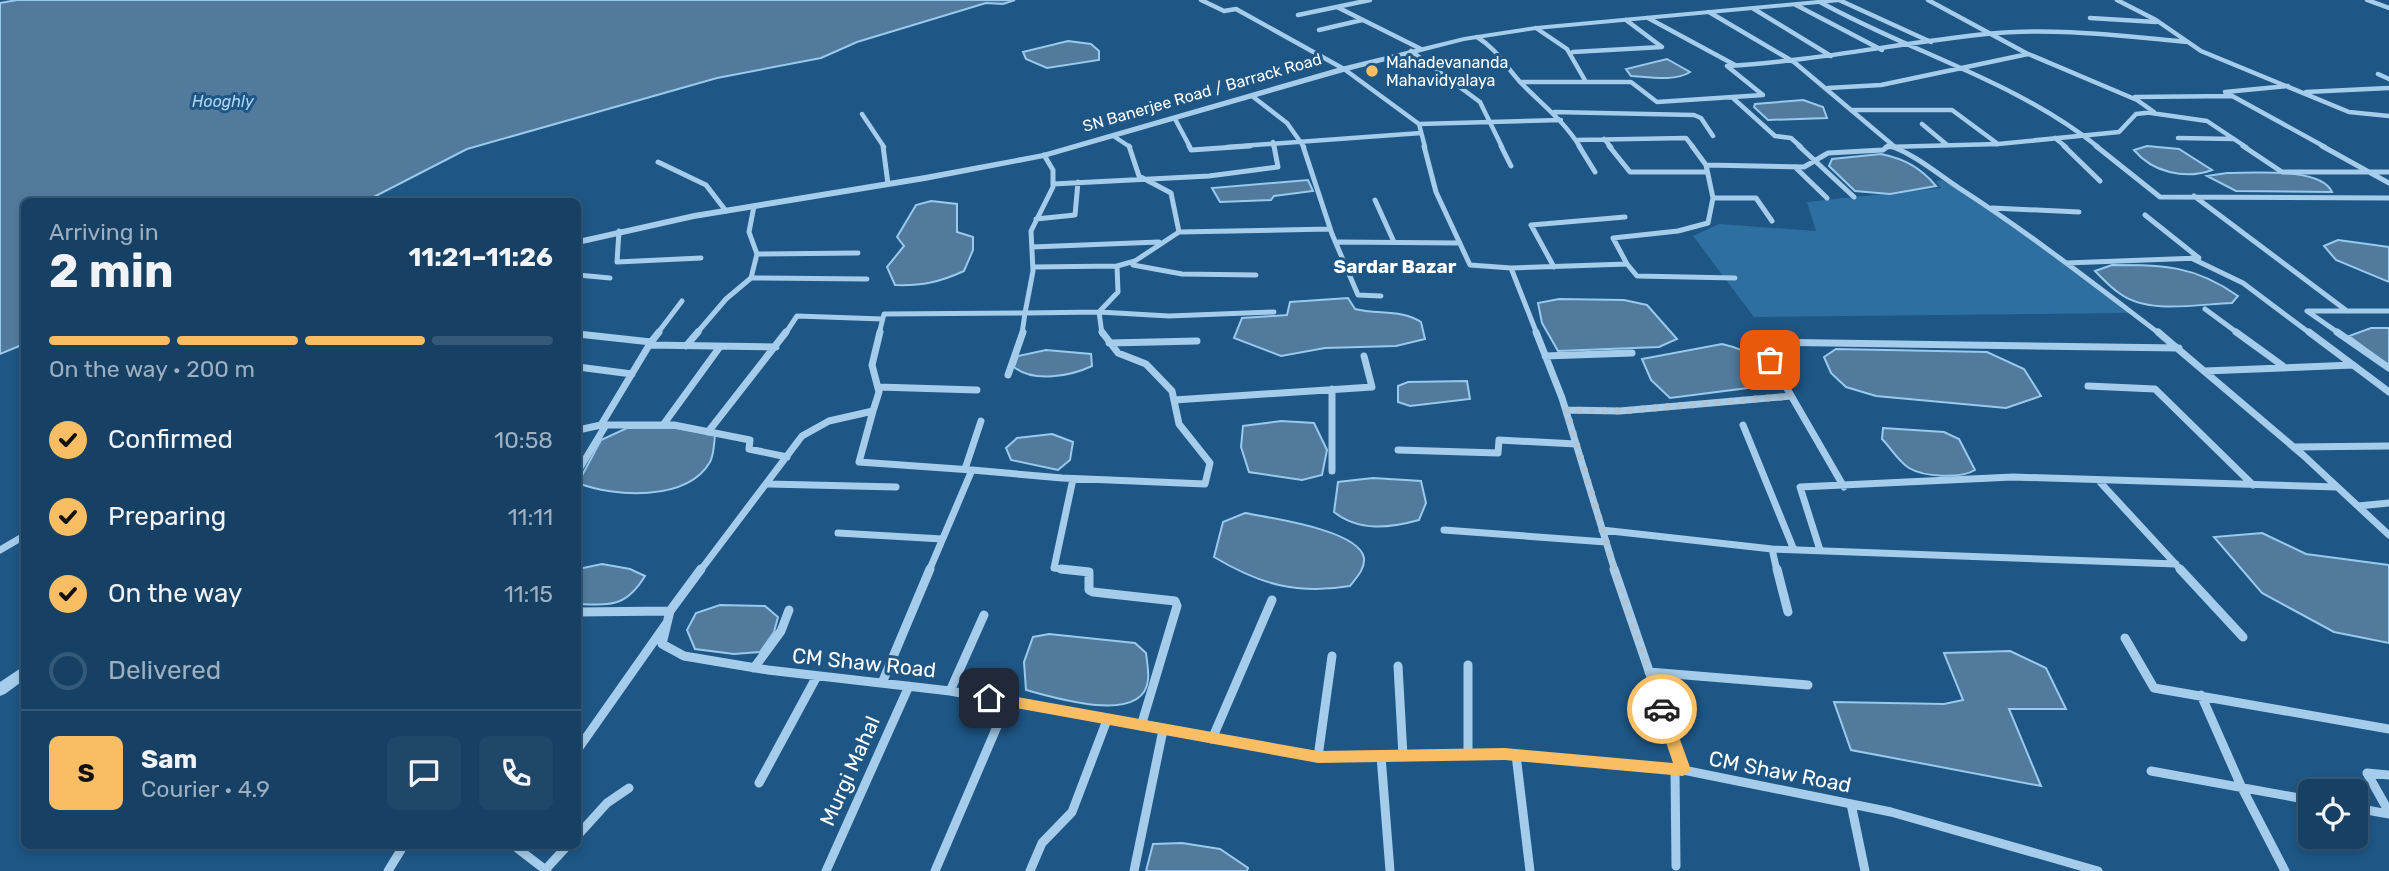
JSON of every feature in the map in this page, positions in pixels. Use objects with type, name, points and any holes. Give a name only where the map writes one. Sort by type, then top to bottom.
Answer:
[{"type":"street","points":[[1201,0],[1224,11],[1236,9],[1344,69],[1419,124],[1561,120]]},
{"type":"street","points":[[1298,15],[1370,0]]},
{"type":"street","points":[[1840,0],[1934,43]]},
{"type":"street","name":"SN Banerjee Road / Barrack Road","points":[[581,241],[619,231],[726,211],[1044,155],[1344,69],[1477,37],[1536,28],[1840,0]]},
{"type":"street","points":[[1928,0],[2028,54],[2131,97],[2154,111],[2150,113]]},
{"type":"street","points":[[2117,0],[2225,61],[2349,112],[2389,116]]},
{"type":"street","points":[[2369,1],[2382,0]]},
{"type":"street","points":[[2369,1],[2389,8]]},
{"type":"street","points":[[1821,2],[1858,23],[1964,67],[2084,135],[2160,197],[2389,198]]},
{"type":"street","points":[[1796,5],[1883,50]]},
{"type":"street","points":[[1337,7],[1416,50],[1480,102],[1511,166]]},
{"type":"street","points":[[1754,9],[1831,57]]},
{"type":"street","points":[[1709,12],[1794,62],[1827,88],[1889,145],[1917,156],[1925,165],[1992,208],[2179,348],[2294,447],[2389,535]]},
{"type":"street","points":[[1648,18],[1735,66]]},
{"type":"street","points":[[2091,19],[2160,22]]},
{"type":"street","points":[[1319,30],[1362,20]]},
{"type":"street","points":[[1573,52],[1662,47],[1626,20]]},
{"type":"street","points":[[1536,28],[1556,38],[1573,52],[1586,82]]},
{"type":"street","points":[[1520,82],[1631,82],[1657,102],[1734,99],[1763,95],[1727,66],[1794,62],[1988,34],[2092,33],[2188,42]]},
{"type":"street","points":[[1477,37],[1493,47],[1520,82],[1561,120],[1595,173]]},
{"type":"street","points":[[1827,88],[1881,85],[2028,54]]},
{"type":"street","points":[[2378,74],[2389,79]]},
{"type":"street","points":[[2290,86],[2225,92],[2389,183]]},
{"type":"street","points":[[2302,92],[2389,88]]},
{"type":"street","points":[[1252,96],[1274,110],[1303,139],[1330,229],[1359,295],[1381,296]]},
{"type":"street","points":[[2131,97],[2233,96]]},
{"type":"street","points":[[1734,99],[1775,136],[1791,138],[1854,197]]},
{"type":"street","points":[[1852,110],[1952,110],[1998,144]]},
{"type":"street","points":[[1553,113],[1694,115],[1701,118],[1713,136]]},
{"type":"street","points":[[1604,139],[1630,172],[1804,167],[1828,153],[1883,150],[1889,145],[1998,144],[2119,132],[2136,114],[2150,113],[2204,121],[2282,172],[2389,172]]},
{"type":"street","points":[[862,114],[885,149],[888,184]]},
{"type":"street","points":[[1175,119],[1191,150],[1303,139],[1421,132]]},
{"type":"street","points":[[1419,124],[1436,192],[1470,265],[1511,268],[1627,264]]},
{"type":"street","points":[[1922,124],[1946,145]]},
{"type":"street","points":[[1115,136],[1130,146],[1139,176],[1171,193],[1179,232]]},
{"type":"street","points":[[1576,140],[1686,138],[1707,169],[1713,198],[1708,223],[1678,231],[1613,238],[1637,276],[1735,278]]},
{"type":"street","points":[[2055,138],[2092,170],[2100,181]]},
{"type":"street","points":[[2178,138],[2234,139]]},
{"type":"street","points":[[1053,184],[1217,175],[1278,167],[1273,142]]},
{"type":"street","points":[[1008,375],[1025,325],[1032,267],[1031,231],[1053,184],[1053,170],[1044,155]]},
{"type":"street","points":[[658,162],[706,185],[726,211]]},
{"type":"street","points":[[1794,167],[1827,198]]},
{"type":"street","points":[[1036,219],[1075,215],[1078,182]]},
{"type":"street","points":[[2194,196],[2347,311]]},
{"type":"street","points":[[1713,198],[1756,198],[1772,221]]},
{"type":"street","points":[[1375,200],[1394,243]]},
{"type":"street","points":[[686,346],[726,299],[751,278],[757,254],[749,232],[754,206]]},
{"type":"street","points":[[1992,208],[2079,212]]},
{"type":"street","points":[[2066,262],[2199,258],[2145,215]]},
{"type":"street","points":[[1554,267],[1531,225],[1625,217]]},
{"type":"street","points":[[1133,265],[1159,242],[1179,232],[1330,229]]},
{"type":"street","points":[[619,231],[617,262],[701,258]]},
{"type":"street","points":[[1032,247],[1159,242]]},
{"type":"street","points":[[1338,242],[1460,243]]},
{"type":"street","points":[[757,254],[858,253]]},
{"type":"street","points":[[2191,258],[2243,283],[2389,392]]},
{"type":"street","points":[[1032,267],[1133,265],[1182,274],[1256,275]]},
{"type":"street","points":[[1099,312],[1118,292],[1117,266]]},
{"type":"street","points":[[1511,268],[1566,410],[1679,769],[1676,866]]},
{"type":"street","points":[[581,275],[610,278]]},
{"type":"street","points":[[751,278],[867,279]]},
{"type":"street","points":[[581,466],[650,344],[682,301]]},
{"type":"street","points":[[2205,309],[2284,366]]},
{"type":"street","points":[[2389,311],[2307,312],[2389,368]]},
{"type":"street","points":[[1099,312],[1103,337],[1118,353],[1146,364],[1172,391],[1179,424],[1210,463],[1205,484],[1073,479],[859,462],[878,387],[872,365],[884,313],[1099,312],[1169,316],[1273,312]]},
{"type":"street","points":[[708,432],[776,347],[797,316],[882,319]]},
{"type":"street","points":[[581,334],[650,344],[719,348],[776,347]]},
{"type":"street","points":[[1109,343],[1197,341]]},
{"type":"street","points":[[1844,487],[1760,342],[2179,348]]},
{"type":"street","points":[[663,425],[719,348]]},
{"type":"street","points":[[1545,356],[1632,352]]},
{"type":"street","points":[[1174,400],[1374,386],[1364,356]]},
{"type":"street","points":[[2205,371],[2353,365]]},
{"type":"street","points":[[581,367],[632,374]]},
{"type":"street","points":[[2088,386],[2155,389],[2253,485]]},
{"type":"street","points":[[878,387],[977,390]]},
{"type":"street","points":[[1332,389],[1332,471]]},
{"type":"street","points":[[1566,410],[1620,411],[1791,396]]},
{"type":"street","points":[[581,746],[735,523],[748,513],[787,457],[813,428],[873,411]]},
{"type":"street","points":[[881,683],[942,539],[968,469],[981,421]]},
{"type":"street","points":[[581,429],[604,425],[663,425],[750,440],[749,449],[787,457]]},
{"type":"street","points":[[1743,425],[1794,550]]},
{"type":"street","points":[[1398,450],[1498,453],[1499,440],[1576,444]]},
{"type":"street","points":[[2294,447],[2389,446]]},
{"type":"street","points":[[1820,551],[1800,487],[2013,477],[2338,487]]},
{"type":"street","points":[[1073,479],[1054,568],[1089,572],[1089,590],[1093,592],[1175,601],[1177,606],[1141,726]]},
{"type":"street","points":[[2098,480],[2244,637]]},
{"type":"street","points":[[768,484],[896,487]]},
{"type":"street","points":[[2358,506],[2389,503]]},
{"type":"street","points":[[1444,530],[1606,542]]},
{"type":"street","points":[[1602,530],[1772,549],[2176,564]]},
{"type":"street","points":[[838,533],[942,539]]},
{"type":"street","points":[[0,550],[21,538]]},
{"type":"street","points":[[1772,549],[1788,612]]},
{"type":"street","points":[[1212,739],[1272,600]]},
{"type":"street","points":[[754,667],[781,631],[789,610]]},
{"type":"street","points":[[581,612],[669,616]]},
{"type":"street","points":[[950,691],[984,615]]},
{"type":"street","name":"CM Shaw Road","points":[[669,616],[662,644],[684,656],[817,676],[950,691],[1318,757],[1516,755],[1679,769],[1891,812],[2098,871]]},
{"type":"street","points":[[2125,638],[2154,688],[2389,729]]},
{"type":"street","points":[[1318,757],[1332,656]]},
{"type":"street","points":[[1468,665],[1468,755]]},
{"type":"street","points":[[1398,666],[1403,755]]},
{"type":"street","points":[[1649,672],[1808,685]]},
{"type":"street","points":[[0,690],[21,674]]},
{"type":"street","points":[[759,783],[817,676]]},
{"type":"street","name":"Murgi Mahal","points":[[826,871],[909,686]]},
{"type":"street","points":[[2201,695],[2242,788],[2285,871]]},
{"type":"street","points":[[935,871],[1008,701]]},
{"type":"street","points":[[1030,871],[1042,843],[1072,812],[1107,720]]},
{"type":"street","points":[[1134,871],[1164,730]]},
{"type":"street","points":[[1516,755],[1530,871]]},
{"type":"street","points":[[1381,756],[1390,871]]},
{"type":"street","points":[[2151,771],[2298,798]]},
{"type":"street","points":[[2389,775],[2367,773],[2389,813]]},
{"type":"street","points":[[581,832],[607,803],[629,788]]},
{"type":"street","points":[[1851,804],[1865,871]]},
{"type":"street","points":[[2368,810],[2389,813]]},
{"type":"street","points":[[388,871],[402,849]]},
{"type":"street","points":[[518,849],[546,870],[564,849]]},
{"type":"shaded area","points":[[1942,180],[2008,221],[2128,313],[1754,317],[1693,236],[1719,224],[1816,231],[1807,202],[1941,188],[1936,181]]},
{"type":"water","name":"Hooghly","points":[[17,0],[1015,0],[1003,4],[986,3],[857,42],[821,58],[717,78],[467,149],[372,198],[21,198],[21,345],[0,354],[0,3]]},
{"type":"water","points":[[1068,41],[1091,44],[1099,51],[1099,60],[1047,68],[1026,59],[1023,52]]},
{"type":"water","points":[[1667,59],[1690,72],[1677,77],[1653,78],[1631,76],[1626,69]]},
{"type":"water","points":[[1803,100],[1823,107],[1827,118],[1768,120],[1754,107],[1755,104]]},
{"type":"water","points":[[2147,146],[2179,149],[2212,170],[2180,174],[2159,169],[2141,158],[2134,150]]},
{"type":"water","points":[[1881,154],[1912,165],[1936,186],[1890,194],[1855,191],[1829,166],[1832,159]]},
{"type":"water","points":[[2269,172],[2301,175],[2315,178],[2332,192],[2236,191],[2207,176]]},
{"type":"water","points":[[1308,180],[1313,191],[1274,196],[1271,200],[1220,202],[1212,188]]},
{"type":"water","points":[[931,201],[957,204],[957,232],[973,237],[973,250],[964,271],[931,282],[895,285],[887,267],[904,246],[897,237],[916,205]]},
{"type":"water","points":[[2338,240],[2389,247],[2389,282],[2336,260],[2324,246]]},
{"type":"water","points":[[2112,265],[2147,265],[2178,269],[2207,278],[2238,296],[2232,303],[2174,307],[2144,304],[2119,293],[2095,271]]},
{"type":"water","points":[[1348,298],[1355,309],[1405,315],[1421,322],[1425,339],[1396,346],[1325,348],[1281,356],[1234,338],[1242,318],[1287,315],[1290,302]]},
{"type":"water","points":[[1559,299],[1624,300],[1647,305],[1677,339],[1659,347],[1558,351],[1542,323],[1538,303]]},
{"type":"water","points":[[2371,328],[2389,328],[2389,366],[2349,336]]},
{"type":"water","points":[[1722,344],[1747,352],[1761,362],[1770,376],[1771,385],[1670,398],[1651,380],[1642,359]]},
{"type":"water","points":[[1836,349],[1987,352],[2024,369],[2041,396],[2006,408],[1876,396],[1846,387],[1831,373],[1824,357]]},
{"type":"water","points":[[1046,350],[1091,354],[1092,366],[1074,373],[1052,376],[1031,375],[1014,367],[1018,356]]},
{"type":"water","points":[[1467,381],[1470,399],[1410,406],[1398,402],[1398,386],[1408,382]]},
{"type":"water","points":[[1281,421],[1314,423],[1327,450],[1322,475],[1302,480],[1249,472],[1241,447],[1243,426]]},
{"type":"water","points":[[627,428],[676,428],[715,435],[710,462],[699,475],[685,484],[649,493],[610,491],[581,484],[581,477],[601,440]]},
{"type":"water","points":[[1883,428],[1944,432],[1959,439],[1975,470],[1951,476],[1933,475],[1909,468],[1882,439]]},
{"type":"water","points":[[1052,434],[1073,442],[1070,460],[1058,470],[1011,460],[1006,448],[1017,438]]},
{"type":"water","points":[[1373,478],[1421,481],[1426,503],[1419,520],[1386,526],[1364,525],[1354,523],[1334,512],[1338,482]]},
{"type":"water","points":[[1245,513],[1312,527],[1347,540],[1358,548],[1364,558],[1362,569],[1350,586],[1313,589],[1279,585],[1247,574],[1214,557],[1223,522]]},
{"type":"water","points":[[2262,533],[2306,554],[2389,565],[2389,643],[2334,632],[2262,593],[2214,537]]},
{"type":"water","points":[[602,564],[630,569],[645,576],[624,599],[609,604],[581,604],[581,568]]},
{"type":"water","points":[[720,605],[765,606],[778,617],[774,632],[760,652],[734,654],[695,649],[687,630],[696,613]]},
{"type":"water","points":[[1049,634],[1135,643],[1146,653],[1148,680],[1142,694],[1131,702],[1095,705],[1026,690],[1024,662],[1033,637]]},
{"type":"water","points":[[2010,651],[2046,668],[2066,709],[2009,709],[2041,786],[1851,750],[1834,702],[1944,704],[1963,700],[1944,653]]},
{"type":"water","points":[[1182,843],[1220,849],[1248,868],[1247,871],[1146,871],[1153,844]]},
{"type":"way so far","points":[[1662,709],[1623,597],[1566,410],[1620,411],[1791,396],[1770,360]]},
{"type":"place","name":"Mahadevananda Mahavidyalaya","points":[[1372,71]]},
{"type":"district","name":"Sardar Bazar","points":[[1395,266]]},
{"type":"route","points":[[989,698],[1318,757],[1505,754],[1683,770],[1662,709]]}]
